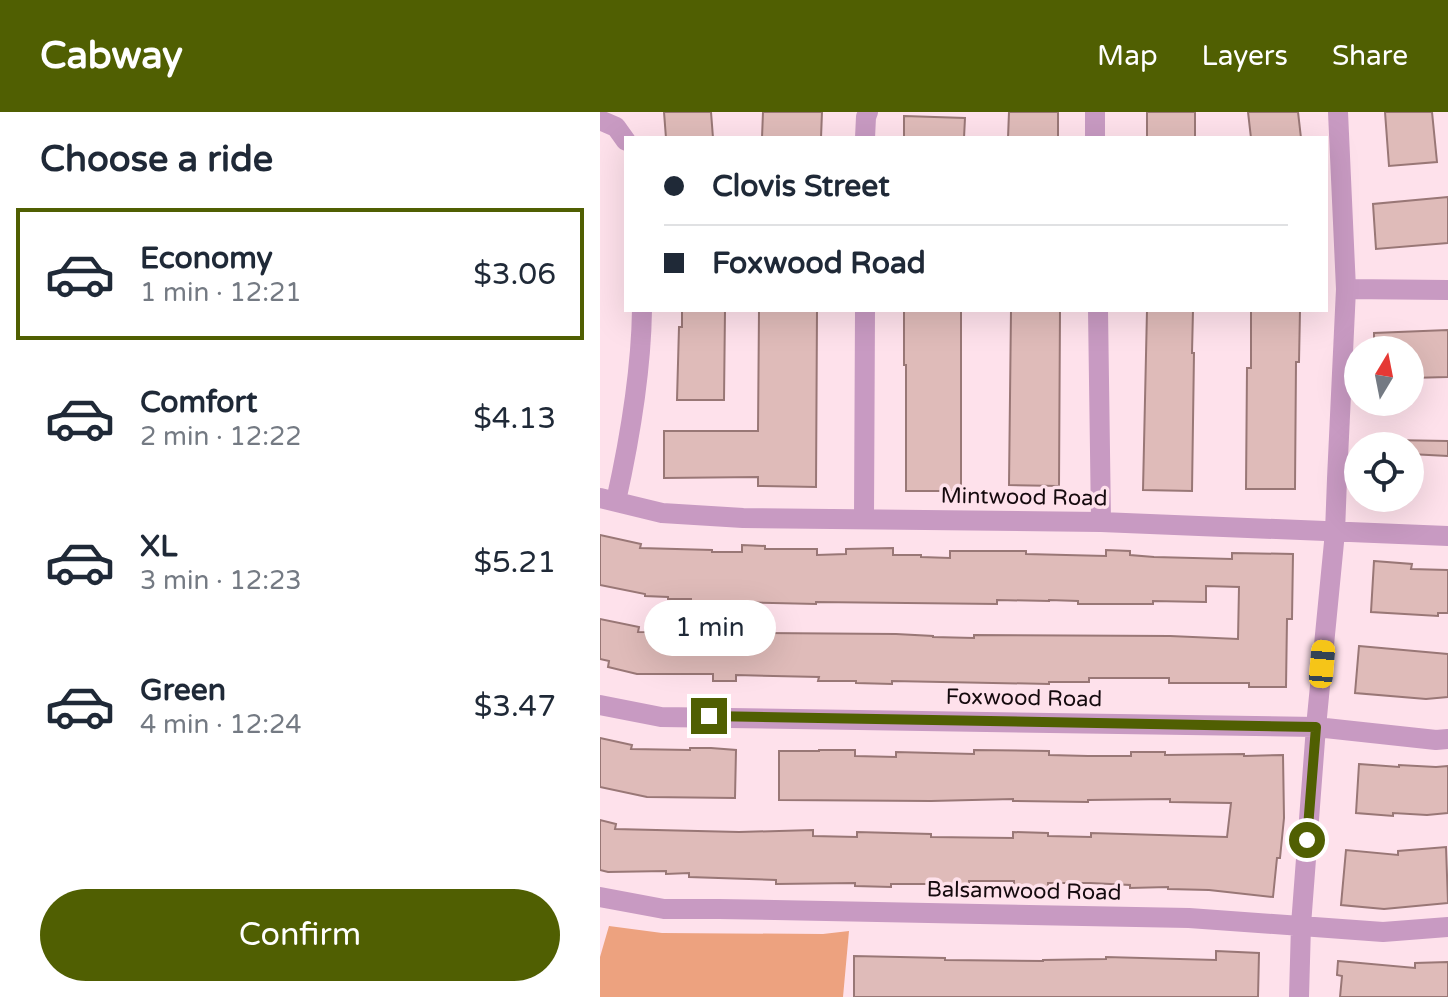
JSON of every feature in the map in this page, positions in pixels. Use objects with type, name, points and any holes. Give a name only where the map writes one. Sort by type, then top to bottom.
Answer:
[{"type":"street","points":[[865,136],[868,112]]},
{"type":"street","points":[[1095,112],[1095,136]]},
{"type":"street","points":[[1299,997],[1301,925],[1316,727],[1335,532],[1346,289],[1338,112]]},
{"type":"street","points":[[600,120],[616,127],[624,138]]},
{"type":"street","points":[[1346,289],[1448,290]]},
{"type":"street","points":[[608,499],[625,463],[641,352],[642,312]]},
{"type":"street","points":[[864,518],[865,312]]},
{"type":"street","points":[[1098,312],[1101,522]]},
{"type":"street","name":"Mintwood Road","points":[[608,499],[662,513],[743,518],[1101,522],[1448,536]]},
{"type":"street","name":"Foxwood Road","points":[[600,705],[661,717],[1316,727],[1448,739]]},
{"type":"street","name":"Balsamwood Road","points":[[600,897],[681,910],[1174,917],[1383,932],[1448,927]]},
{"type":"shaded area","points":[[609,926],[662,933],[823,934],[849,931],[843,997],[600,997],[600,957]]},
{"type":"building","points":[[664,112],[711,112],[713,136],[666,136]]},
{"type":"building","points":[[763,112],[822,112],[821,136],[762,136]]},
{"type":"building","points":[[1009,112],[1058,112],[1058,136],[1008,136]]},
{"type":"building","points":[[1147,112],[1195,112],[1195,136],[1147,136]]},
{"type":"building","points":[[1248,112],[1298,112],[1301,136],[1251,136]]},
{"type":"building","points":[[1385,112],[1432,112],[1437,162],[1389,166]]},
{"type":"building","points":[[904,116],[965,118],[964,136],[904,136]]},
{"type":"building","points":[[1448,197],[1448,243],[1376,249],[1373,204]]},
{"type":"building","points":[[682,312],[725,312],[724,400],[677,400],[679,327],[682,327]]},
{"type":"building","points":[[759,312],[817,312],[816,487],[758,486],[758,477],[664,478],[664,431],[758,431]]},
{"type":"building","points":[[904,312],[961,312],[961,491],[906,491]]},
{"type":"building","points":[[1011,312],[1060,312],[1059,486],[1009,485]]},
{"type":"building","points":[[1147,312],[1193,312],[1192,491],[1143,490]]},
{"type":"building","points":[[1251,312],[1300,312],[1299,362],[1296,362],[1295,489],[1246,489],[1247,368],[1251,368]]},
{"type":"building","points":[[1448,330],[1448,377],[1424,378],[1424,336],[1374,336],[1374,333]]},
{"type":"building","points":[[1424,441],[1448,441],[1448,456],[1424,455]]},
{"type":"building","points":[[600,535],[641,544],[640,548],[742,552],[742,545],[765,546],[765,549],[817,549],[817,555],[846,554],[846,549],[893,548],[893,555],[950,558],[950,551],[1026,551],[1026,554],[1106,556],[1106,550],[1130,551],[1130,555],[1154,557],[1232,559],[1232,553],[1293,554],[1292,619],[1287,619],[1286,687],[1249,687],[1249,683],[1169,683],[1169,678],[1089,678],[1089,682],[1049,684],[892,681],[892,684],[818,681],[819,677],[736,675],[736,681],[713,681],[713,674],[637,674],[608,667],[609,661],[600,659],[600,619],[639,627],[638,632],[1238,639],[1239,587],[1206,586],[1206,602],[1153,601],[1153,604],[1078,604],[1078,601],[1049,600],[997,600],[997,604],[691,601],[645,596],[600,585]]},
{"type":"building","points":[[1374,561],[1412,564],[1411,569],[1448,570],[1448,613],[1438,613],[1438,616],[1371,612]]},
{"type":"building","points":[[1359,646],[1448,654],[1448,697],[1426,699],[1355,693]]},
{"type":"building","points":[[600,738],[632,745],[631,749],[736,750],[735,798],[647,797],[600,787]]},
{"type":"building","points":[[855,750],[855,756],[896,757],[896,752],[974,754],[974,750],[1049,751],[1049,755],[1088,756],[1131,756],[1131,752],[1283,755],[1284,818],[1273,897],[1090,883],[1014,887],[1014,881],[891,884],[891,887],[855,886],[855,883],[776,884],[776,880],[689,877],[689,873],[666,874],[666,871],[600,870],[600,820],[616,824],[615,829],[813,830],[813,836],[857,837],[857,832],[1013,838],[1013,832],[1048,833],[1048,836],[1091,837],[1091,833],[1227,837],[1231,803],[1170,802],[1170,799],[1088,802],[1013,799],[779,800],[779,751]]},
{"type":"building","points":[[1359,764],[1448,766],[1448,813],[1393,813],[1393,816],[1356,813]]},
{"type":"building","points":[[1446,847],[1448,903],[1384,909],[1341,905],[1346,850],[1398,855],[1398,851]]},
{"type":"building","points":[[1216,951],[1259,953],[1258,997],[854,997],[854,956],[945,960],[1043,961],[1106,957],[1216,960]]},
{"type":"building","points":[[1338,961],[1415,968],[1415,963],[1448,962],[1448,997],[1340,997],[1342,976],[1337,975]]},
{"type":"route","points":[[709,716],[1316,727],[1307,840]]}]
